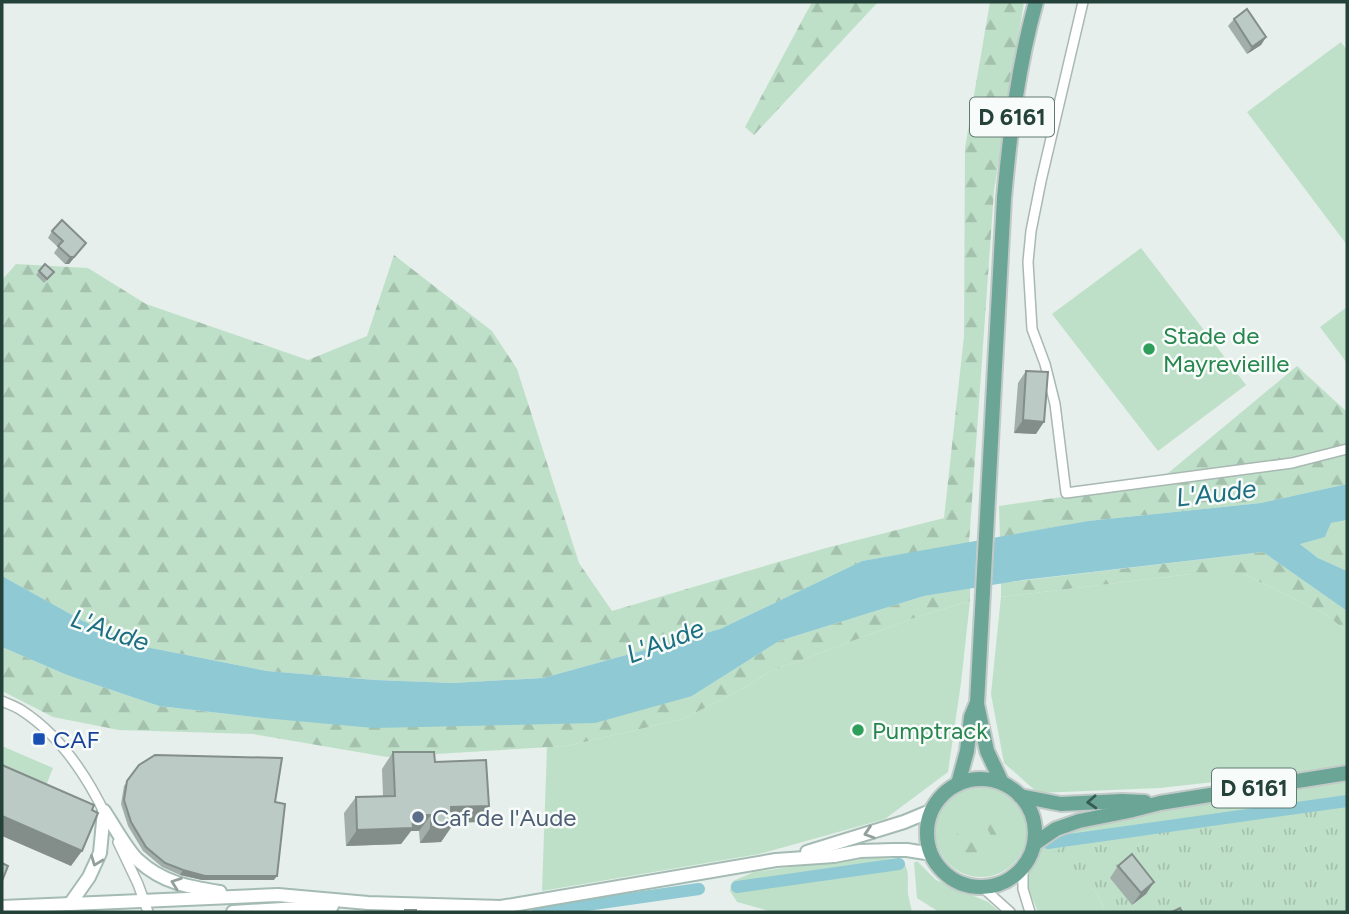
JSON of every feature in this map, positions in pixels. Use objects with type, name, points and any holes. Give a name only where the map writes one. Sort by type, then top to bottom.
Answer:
[{"type":"main road","name":"D 6161","points":[[1002,783],[987,751],[977,704],[1009,135],[1030,21],[1036,2]]},
{"type":"main road","name":"D 6161","points":[[958,784],[967,751],[971,717],[977,704]]},
{"type":"main road","name":"D 6161","points":[[1034,844],[1065,825],[1160,803],[1347,773]]},
{"type":"main road","points":[[980,779],[1002,783],[1020,796],[1030,810],[1035,827],[1030,856],[1023,867],[1004,882],[981,886],[961,882],[944,871],[932,853],[928,831],[933,810],[943,795],[958,784],[980,779]]},
{"type":"main road","name":"D 6161","points":[[1020,796],[1061,804],[1122,801],[1160,803]]},
{"type":"main road","points":[[2,907],[70,904],[146,907],[243,895],[278,895],[503,910],[776,860],[835,844],[933,810]]},
{"type":"main road","points":[[104,811],[137,860],[159,875],[183,886],[243,895]]},
{"type":"main road","points":[[70,904],[89,877],[100,853],[104,811]]},
{"type":"main road","points":[[776,860],[834,856],[860,851],[907,850],[932,853]]},
{"type":"main road","points":[[233,912],[368,903]]},
{"type":"street","points":[[1083,2],[1041,181],[1028,262],[1032,329],[1045,364],[1055,404],[1066,493],[1292,463],[1347,449]]},
{"type":"street","points":[[2,701],[21,710],[62,746],[86,779],[104,811],[146,907]]},
{"type":"street","points":[[1023,867],[1023,889],[1030,912]]},
{"type":"street","points":[[981,886],[1010,912]]},
{"type":"green space","points":[[812,2],[878,2],[754,135],[745,127]]},
{"type":"green space","points":[[990,2],[1024,2],[994,191],[969,543],[862,561],[720,629],[543,678],[453,683],[267,671],[141,646],[83,621],[2,576],[2,280],[16,264],[88,268],[146,304],[308,360],[367,336],[394,255],[492,331],[517,369],[579,563],[612,611],[826,548],[944,518],[964,336],[965,148]]},
{"type":"green space","points":[[1341,42],[1347,50],[1347,245],[1247,112]]},
{"type":"green space","name":"Stade de Mayrevieille","points":[[1141,248],[1246,385],[1158,451],[1052,314]]},
{"type":"green space","points":[[1347,307],[1347,363],[1320,327]]},
{"type":"green space","points":[[1297,366],[1347,412],[1347,484],[1261,503],[1088,521],[1000,537],[999,506],[1155,484]]},
{"type":"green space","points":[[1347,520],[1347,571],[1318,558],[1299,543],[1325,537],[1331,523]]},
{"type":"green space","points":[[1263,552],[1347,611],[1347,632],[1327,615],[1244,574],[1191,574],[1001,597],[1001,583]]},
{"type":"green space","points":[[1191,574],[1244,574],[1327,615],[1347,632],[1347,767],[1160,788],[1038,793],[1004,763],[991,694],[1001,597]]},
{"type":"green space","points":[[970,588],[970,601],[914,618],[769,672],[746,687],[683,719],[567,746],[387,757],[253,734],[119,730],[53,717],[2,691],[2,647],[67,675],[159,706],[263,718],[692,696],[779,641],[924,596]]},
{"type":"green space","points":[[970,601],[948,772],[885,819],[759,854],[542,891],[547,747],[567,746],[683,719],[746,687],[769,672],[914,618]]},
{"type":"green space","points":[[2,746],[53,768],[43,793],[2,775]]},
{"type":"green space","points":[[1347,781],[1347,804],[1066,844],[1056,852],[1094,890],[1106,912],[1038,912],[1026,883],[1029,869],[1050,836],[1078,824]]},
{"type":"green space","points":[[981,785],[999,789],[1013,799],[1023,813],[1027,831],[1023,849],[1013,863],[999,873],[981,877],[963,873],[949,863],[939,849],[935,831],[939,813],[949,799],[963,789]]},
{"type":"green space","points":[[1347,804],[1347,912],[1106,912],[1094,890],[1055,852],[1066,844]]},
{"type":"green space","points":[[982,811],[998,823],[1002,844],[979,849],[976,856],[970,858],[961,851],[957,843],[958,831],[963,828],[973,833],[977,845],[993,840],[986,826],[977,820]]},
{"type":"green space","points":[[875,858],[901,859],[904,863],[912,912],[773,912],[737,902],[730,891],[733,881],[754,872]]},
{"type":"green space","points":[[917,861],[936,880],[988,902],[1000,912],[939,912],[917,898],[914,863]]},
{"type":"water","points":[[1347,484],[1347,520],[1331,523],[1325,537],[1300,544],[1318,558],[1347,571],[1347,611],[1263,552],[1023,580],[924,596],[779,641],[692,696],[595,723],[374,728],[159,706],[67,675],[2,647],[2,576],[83,621],[141,646],[267,671],[453,683],[543,678],[720,629],[862,561],[1088,521],[1261,503]]},
{"type":"building","points":[[1247,9],[1266,37],[1252,47],[1234,19]]},
{"type":"building","points":[[62,220],[86,243],[74,257],[70,257],[58,246],[63,241],[52,231]]},
{"type":"building","points":[[45,264],[54,272],[47,279],[39,271]]},
{"type":"building","points":[[1026,371],[1048,372],[1044,422],[1023,420]]},
{"type":"building","points":[[393,752],[434,752],[435,762],[486,760],[489,806],[451,807],[452,826],[431,827],[431,815],[412,815],[413,828],[357,830],[356,797],[395,796]]},
{"type":"building","points":[[155,755],[282,758],[275,802],[285,804],[277,876],[205,876],[165,863],[146,847],[131,822],[124,800],[127,781],[139,765]]},
{"type":"building","points":[[2,765],[94,805],[92,810],[98,813],[82,851],[2,816]]},
{"type":"building","points":[[1132,854],[1154,882],[1141,893],[1118,866]]},
{"type":"building","points":[[2,863],[8,866],[2,881]]},
{"type":"waterway","points":[[1048,843],[1347,801]]},
{"type":"waterway","points":[[737,887],[899,864]]},
{"type":"waterway","points":[[538,912],[699,889]]},
{"type":"place","name":"Stade de Mayrevieille","points":[[1149,349]]},
{"type":"place","name":"Pumptrack","points":[[858,730]]},
{"type":"place","name":"CAF","points":[[39,739]]},
{"type":"place","name":"Caf de l'Aude","points":[[418,817]]},
{"type":"water label","name":"L'Aude","points":[[1216,493]]},
{"type":"water label","name":"L'Aude","points":[[110,630]]},
{"type":"water label","name":"L'Aude","points":[[665,641]]}]
